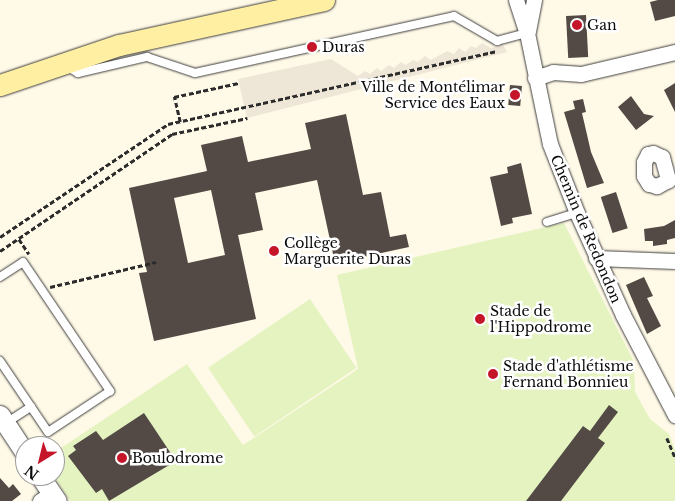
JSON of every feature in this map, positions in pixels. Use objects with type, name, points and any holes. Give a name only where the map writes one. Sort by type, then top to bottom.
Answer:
[{"type":"main road","points":[[0,84],[119,45],[324,0]]},
{"type":"street","name":"Chemin de Redondon","points":[[516,0],[527,32],[550,144],[596,258],[675,415]]},
{"type":"street","name":"Chemin de Redondon","points":[[527,32],[534,0]]},
{"type":"street","points":[[535,78],[553,72],[581,74],[675,52]]},
{"type":"street","points":[[596,258],[675,261]]},
{"type":"street","points":[[3,419],[15,438]]},
{"type":"street","points":[[44,486],[49,498]]},
{"type":"lane","points":[[60,63],[78,73],[147,57],[195,74],[454,16],[496,42],[527,32]]},
{"type":"lane","points":[[547,222],[577,213]]},
{"type":"lane","points":[[0,277],[23,262],[110,391],[48,432],[0,361]]},
{"type":"lane","points":[[3,419],[31,407]]},
{"type":"path","points":[[0,237],[168,124],[501,50]]},
{"type":"path","points":[[180,122],[174,97],[239,83]]},
{"type":"path","points":[[0,251],[172,134],[247,118]]},
{"type":"path","points":[[52,286],[156,262]]},
{"type":"path","points":[[667,438],[675,457]]},
{"type":"green space","name":"Stade de l'Hippodrome","points":[[564,223],[634,362],[635,392],[650,419],[669,434],[675,450],[675,501],[70,501],[60,486],[65,486],[65,445],[187,364],[243,445],[358,369],[337,275]]},
{"type":"green space","points":[[310,299],[356,368],[254,437],[208,368]]},
{"type":"shaded area","points":[[482,43],[491,48],[503,45],[507,52],[247,118],[238,79],[331,59],[358,76],[365,71],[370,74],[377,68],[381,71],[389,65],[394,68],[401,62],[406,65],[413,60],[418,62],[425,56],[431,60],[447,51],[454,54],[459,48],[465,52],[471,46],[476,48]]},
{"type":"building","points":[[675,0],[675,16],[655,21],[650,2]]},
{"type":"building","points":[[586,15],[588,57],[568,58],[566,16]]},
{"type":"building","points":[[675,83],[675,112],[664,90]]},
{"type":"building","name":"Ville de Montélimar Service des Eaux","points":[[510,85],[522,86],[520,106],[508,105]]},
{"type":"building","points":[[631,96],[644,114],[654,116],[636,130],[618,107]]},
{"type":"building","points":[[583,99],[586,112],[582,113],[591,152],[604,183],[587,188],[564,112],[575,109],[573,101]]},
{"type":"building","points":[[346,114],[363,195],[381,192],[390,237],[406,234],[409,247],[335,263],[317,180],[255,193],[263,230],[238,235],[256,319],[154,341],[139,273],[147,272],[129,188],[207,171],[201,145],[242,136],[248,162],[311,149],[305,123]],"holes":[[[211,190],[225,255],[188,263],[174,198]]]},
{"type":"building","points":[[521,163],[532,214],[512,218],[513,223],[501,226],[490,177],[508,173],[507,167]]},
{"type":"building","points":[[616,192],[628,228],[613,233],[601,197]]},
{"type":"building","points":[[675,220],[675,238],[667,240],[667,244],[653,246],[653,241],[645,241],[644,229],[664,226]]},
{"type":"building","points":[[644,277],[653,296],[647,298],[661,326],[647,334],[626,285]]},
{"type":"building","points":[[609,405],[618,412],[598,438],[605,443],[561,501],[526,501],[583,426],[590,431]]},
{"type":"building","name":"Boulodrome","points":[[144,413],[176,461],[109,501],[102,489],[96,493],[68,456],[76,450],[73,446],[96,431],[103,440]]},
{"type":"building","points":[[0,478],[9,488],[13,484],[21,494],[12,501],[0,501]]},
{"type":"place","name":"Gan","points":[[577,25]]},
{"type":"place","name":"Duras","points":[[312,47]]},
{"type":"place","name":"Ville de Montélimar Service des Eaux","points":[[515,95]]},
{"type":"place","name":"Collège Marguerite Duras","points":[[274,251]]},
{"type":"place","name":"Stade de l'Hippodrome","points":[[480,319]]},
{"type":"place","name":"Stade d'athlétisme Fernand Bonnieu","points":[[493,374]]},
{"type":"place","name":"Boulodrome","points":[[122,458]]}]
